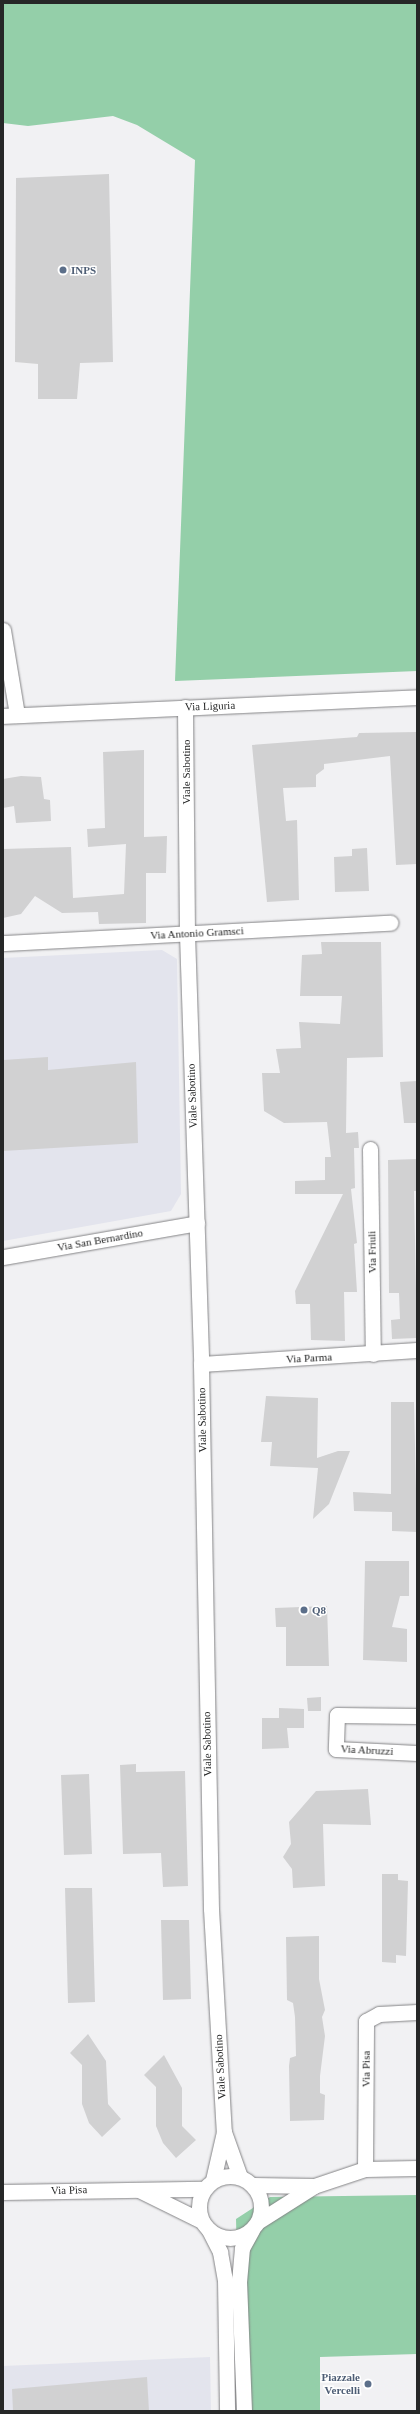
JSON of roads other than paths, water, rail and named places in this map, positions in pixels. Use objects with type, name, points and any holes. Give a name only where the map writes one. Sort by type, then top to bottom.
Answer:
[{"type":"street","points":[[3,630],[10,716]]},
{"type":"street","name":"Via Liguria","points":[[10,716],[417,697]]},
{"type":"street","name":"Viale Sabotino","points":[[185,707],[187,934],[201,1364],[211,1909],[224,2132],[208,2185]]},
{"type":"street","name":"Via Antonio Gramsci","points":[[3,943],[390,923]]},
{"type":"street","name":"Via Friuli","points":[[370,1149],[373,1354]]},
{"type":"street","name":"Via San Bernardino","points":[[3,1257],[197,1223]]},
{"type":"street","name":"Via Parma","points":[[201,1364],[417,1350]]},
{"type":"street","name":"Via Abruzzi","points":[[417,1716],[337,1715],[336,1749],[417,1753]]},
{"type":"street","name":"Via Pisa","points":[[365,2169],[366,2021],[379,2014],[417,2012]]},
{"type":"street","name":"Viale Sabotino","points":[[224,2132],[246,2181]]},
{"type":"street","points":[[206,2226],[226,2238],[242,2236],[314,2186],[365,2169],[417,2168]]},
{"type":"street","points":[[227,2411],[224,2279],[220,2252],[199,2210],[208,2185],[222,2175],[246,2181],[314,2186]]},
{"type":"street","points":[[244,2411],[239,2282],[242,2248],[256,2225],[261,2201],[246,2181]]},
{"type":"street","name":"Via Pisa","points":[[3,2192],[208,2185]]},
{"type":"street","name":"Via Pisa","points":[[135,2187],[206,2226]]},
{"type":"place","name":"INPS","points":[[63,270]]},
{"type":"place","name":"Q8","points":[[304,1610]]},
{"type":"place","name":"Piazzale Vercelli","points":[[368,2384]]}]
